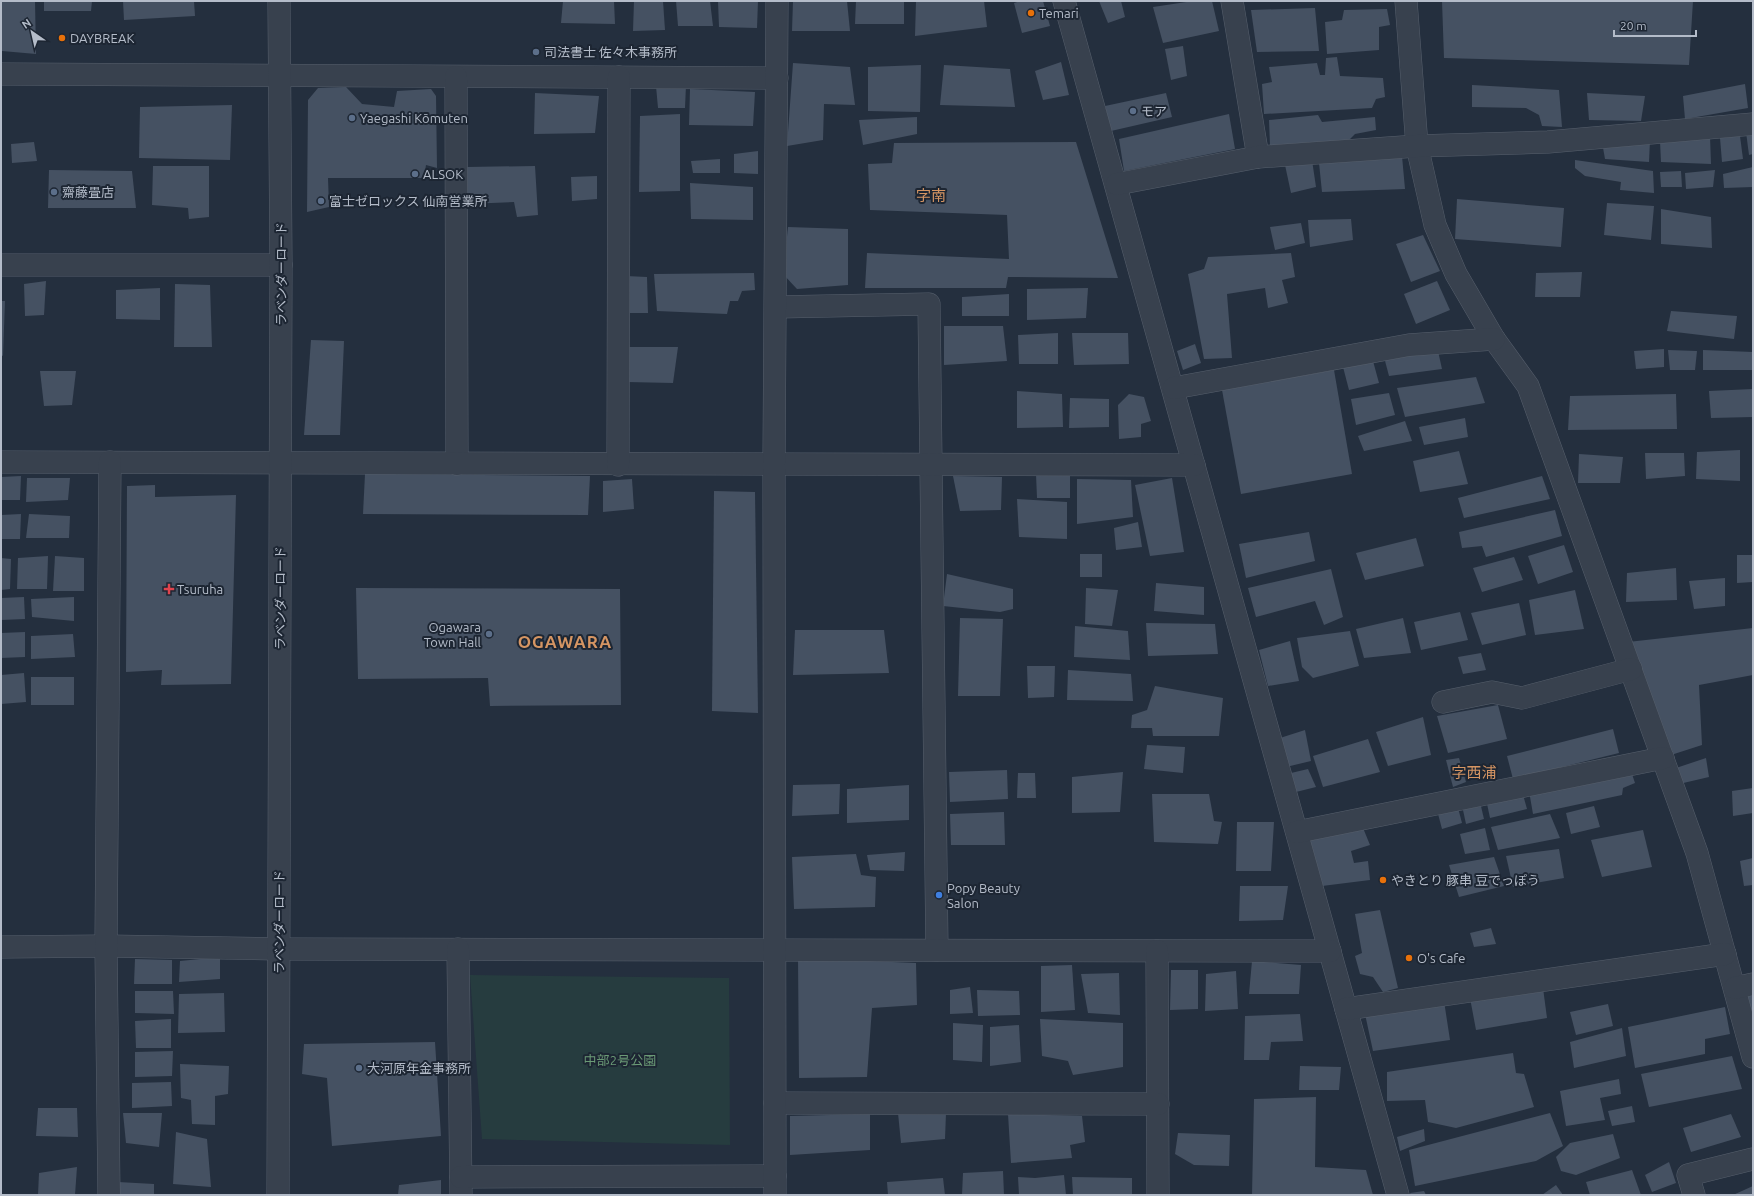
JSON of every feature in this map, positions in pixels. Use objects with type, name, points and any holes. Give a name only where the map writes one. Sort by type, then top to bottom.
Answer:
[{"type":"street","name":"ラベンダーロード","points":[[278,1195],[281,265],[279,1]]},
{"type":"street","points":[[458,950],[461,1186],[775,1186],[776,949],[774,465],[778,1]]},
{"type":"street","points":[[1064,1],[1174,388],[1194,466],[1398,1195]]},
{"type":"street","points":[[1232,1],[1258,158]]},
{"type":"street","points":[[1406,1],[1417,146],[1435,225],[1456,274],[1494,339],[1528,386],[1697,853],[1724,954],[1744,986],[1753,1057]]},
{"type":"street","points":[[1,74],[777,78]]},
{"type":"street","points":[[456,76],[457,464]]},
{"type":"street","points":[[618,465],[619,77]]},
{"type":"street","points":[[1116,184],[1258,158],[1417,146],[1548,142],[1753,124]]},
{"type":"street","points":[[1,265],[281,265]]},
{"type":"street","points":[[776,307],[929,304],[937,950]]},
{"type":"street","points":[[1174,388],[1409,345],[1494,339]]},
{"type":"street","points":[[1,462],[1194,466]]},
{"type":"street","points":[[109,1195],[106,946],[110,462]]},
{"type":"street","points":[[1443,702],[1492,692],[1522,698],[1631,669]]},
{"type":"street","points":[[1297,832],[1663,758]]},
{"type":"street","points":[[1,947],[106,946],[458,950],[776,949],[1330,951]]},
{"type":"street","points":[[1157,951],[1158,1195]]},
{"type":"street","points":[[1346,1009],[1724,954]]},
{"type":"street","points":[[775,1103],[1158,1104]]},
{"type":"street","points":[[1694,1195],[1688,1175],[1753,1159]]},
{"type":"green space","name":"中部2号公園","points":[[470,975],[729,978],[730,1145],[482,1139]]},
{"type":"building","points":[[2,1],[35,1],[36,54],[2,51]]},
{"type":"building","points":[[44,1],[92,1],[91,11],[44,11]]},
{"type":"building","points":[[123,1],[194,1],[195,16],[124,20]]},
{"type":"building","points":[[563,1],[614,1],[615,24],[561,23]]},
{"type":"building","points":[[634,1],[663,1],[665,30],[633,31]]},
{"type":"building","points":[[676,1],[710,1],[713,26],[678,26]]},
{"type":"building","points":[[718,1],[758,1],[757,28],[719,27]]},
{"type":"building","points":[[793,1],[847,1],[850,31],[792,31]]},
{"type":"building","points":[[856,1],[904,1],[904,24],[855,24]]},
{"type":"building","points":[[916,1],[984,1],[987,27],[915,36]]},
{"type":"building","points":[[1020,1],[1043,1],[1050,26],[1022,33],[1014,3]]},
{"type":"building","points":[[1099,1],[1121,1],[1125,17],[1108,23]]},
{"type":"building","points":[[1193,1],[1212,1],[1219,31],[1163,43],[1153,7]]},
{"type":"building","points":[[1442,1],[1693,1],[1689,65],[1444,58]]},
{"type":"building","points":[[1315,8],[1319,51],[1257,52],[1251,10]]},
{"type":"building","points":[[1387,9],[1390,25],[1379,27],[1379,50],[1327,54],[1325,22],[1342,20],[1344,10]]},
{"type":"building","points":[[1183,46],[1187,76],[1171,80],[1165,49]]},
{"type":"building","points":[[1337,57],[1340,76],[1383,78],[1385,97],[1376,99],[1372,108],[1264,114],[1262,84],[1272,82],[1269,67],[1317,63],[1320,75],[1325,75],[1326,58]]},
{"type":"building","points":[[1061,62],[1069,95],[1043,100],[1035,71]]},
{"type":"building","points":[[793,63],[850,67],[855,105],[824,104],[823,140],[787,146]]},
{"type":"building","points":[[921,65],[920,112],[868,111],[868,67]]},
{"type":"building","points":[[944,65],[1010,69],[1015,107],[940,105]]},
{"type":"building","points":[[1745,84],[1748,108],[1685,119],[1683,96]]},
{"type":"building","points":[[686,85],[685,108],[658,108],[656,86]]},
{"type":"building","points":[[1472,85],[1559,90],[1562,127],[1542,126],[1539,115],[1526,108],[1472,107]]},
{"type":"building","points":[[346,87],[362,104],[394,107],[397,91],[431,89],[436,96],[437,168],[426,165],[424,178],[328,178],[329,207],[307,212],[308,100],[318,88]]},
{"type":"building","points":[[690,89],[755,92],[753,126],[689,125]]},
{"type":"building","points":[[535,93],[599,96],[595,133],[534,134]]},
{"type":"building","points":[[1166,93],[1172,117],[1111,131],[1105,106]]},
{"type":"building","points":[[1587,93],[1645,96],[1641,121],[1589,120]]},
{"type":"building","points":[[232,105],[230,160],[139,158],[140,107]]},
{"type":"building","points":[[680,114],[680,191],[639,192],[640,116]]},
{"type":"building","points":[[1229,114],[1235,149],[1124,171],[1119,139]]},
{"type":"building","points":[[1318,115],[1322,122],[1375,117],[1376,130],[1355,134],[1346,143],[1270,146],[1269,120]]},
{"type":"building","points":[[917,117],[917,134],[863,145],[859,120]]},
{"type":"building","points":[[1753,131],[1753,154],[1749,155],[1746,132]]},
{"type":"building","points":[[1710,136],[1711,164],[1661,162],[1660,141]]},
{"type":"building","points":[[1740,136],[1743,159],[1722,162],[1720,138]]},
{"type":"building","points":[[1650,140],[1649,162],[1605,159],[1602,142]]},
{"type":"building","points":[[34,142],[37,161],[12,163],[11,144]]},
{"type":"building","points":[[1076,142],[1118,278],[1008,277],[1006,288],[865,288],[867,253],[1009,259],[1007,215],[870,210],[868,164],[892,163],[894,143]]},
{"type":"building","points":[[758,151],[758,174],[734,173],[734,154]]},
{"type":"building","points":[[1402,156],[1405,189],[1322,192],[1319,163]]},
{"type":"building","points":[[720,159],[720,173],[693,173],[691,161]]},
{"type":"building","points":[[1312,160],[1316,187],[1291,193],[1285,165]]},
{"type":"building","points":[[1575,160],[1653,171],[1654,193],[1620,190],[1621,182],[1585,176],[1575,168]]},
{"type":"building","points":[[153,166],[209,166],[209,217],[189,219],[188,208],[152,205]]},
{"type":"building","points":[[535,166],[538,215],[517,217],[514,202],[466,204],[467,167]]},
{"type":"building","points":[[1753,167],[1753,187],[1724,188],[1723,174]]},
{"type":"building","points":[[49,170],[132,171],[136,208],[48,208]]},
{"type":"building","points":[[1715,170],[1713,187],[1686,189],[1685,173]]},
{"type":"building","points":[[1681,171],[1682,187],[1661,187],[1660,172]]},
{"type":"building","points":[[597,176],[597,199],[572,201],[571,177]]},
{"type":"building","points":[[690,183],[753,187],[753,220],[691,219]]},
{"type":"building","points":[[1457,199],[1564,208],[1561,247],[1455,239]]},
{"type":"building","points":[[1607,203],[1654,206],[1651,240],[1604,235]]},
{"type":"building","points":[[1661,209],[1711,217],[1712,248],[1661,244]]},
{"type":"building","points":[[1351,219],[1353,240],[1310,247],[1308,220]]},
{"type":"building","points":[[1301,223],[1305,243],[1275,250],[1270,227]]},
{"type":"building","points":[[788,227],[848,229],[848,285],[797,289],[783,274]]},
{"type":"building","points":[[1423,235],[1440,271],[1411,282],[1396,244]]},
{"type":"building","points":[[1291,253],[1295,277],[1282,280],[1288,303],[1268,308],[1265,288],[1227,294],[1232,358],[1204,359],[1188,274],[1204,269],[1208,257]]},
{"type":"building","points":[[1582,272],[1580,297],[1535,297],[1536,273]]},
{"type":"building","points":[[754,273],[755,290],[742,291],[738,301],[730,301],[727,314],[657,311],[654,274]]},
{"type":"building","points":[[626,276],[647,277],[648,313],[625,313]]},
{"type":"building","points":[[46,281],[44,315],[25,316],[24,284]]},
{"type":"building","points":[[1437,281],[1450,310],[1416,324],[1404,294]]},
{"type":"building","points":[[175,284],[210,285],[212,347],[174,347]]},
{"type":"building","points":[[160,288],[160,320],[116,319],[116,290]]},
{"type":"building","points":[[1088,288],[1086,318],[1027,320],[1027,289]]},
{"type":"building","points":[[1009,294],[1009,316],[962,316],[962,297]]},
{"type":"building","points":[[1,301],[5,301],[3,356],[1,355]]},
{"type":"building","points":[[1671,311],[1737,316],[1734,339],[1667,331]]},
{"type":"building","points":[[944,326],[1003,326],[1007,361],[944,365]]},
{"type":"building","points":[[1058,333],[1058,364],[1019,364],[1018,335]]},
{"type":"building","points":[[1072,333],[1128,333],[1129,364],[1074,365]]},
{"type":"building","points":[[311,340],[344,341],[340,435],[304,435]]},
{"type":"building","points":[[1195,344],[1201,363],[1183,370],[1177,351]]},
{"type":"building","points":[[629,347],[678,347],[673,383],[627,382]]},
{"type":"building","points":[[1664,349],[1664,367],[1636,369],[1634,351]]},
{"type":"building","points":[[1668,350],[1697,351],[1695,370],[1670,370]]},
{"type":"building","points":[[1703,350],[1753,352],[1753,370],[1703,370]]},
{"type":"building","points":[[1438,351],[1442,369],[1389,376],[1384,357]]},
{"type":"building","points":[[1373,361],[1379,383],[1349,390],[1343,367]]},
{"type":"building","points":[[1334,370],[1352,474],[1241,494],[1222,390]]},
{"type":"building","points":[[40,371],[76,371],[72,405],[44,406]]},
{"type":"building","points":[[1476,377],[1485,403],[1405,417],[1397,388]]},
{"type":"building","points":[[1753,389],[1753,417],[1711,418],[1709,391]]},
{"type":"building","points":[[1017,391],[1062,394],[1063,427],[1017,428]]},
{"type":"building","points":[[1389,393],[1395,415],[1356,425],[1351,399]]},
{"type":"building","points":[[1129,394],[1144,397],[1151,421],[1141,424],[1141,437],[1119,439],[1118,405]]},
{"type":"building","points":[[1676,394],[1677,429],[1568,430],[1570,396]]},
{"type":"building","points":[[1070,398],[1109,399],[1109,427],[1069,428]]},
{"type":"building","points":[[1465,418],[1468,437],[1424,445],[1419,427]]},
{"type":"building","points":[[1405,421],[1412,441],[1364,451],[1358,436]]},
{"type":"building","points":[[1740,450],[1740,481],[1696,479],[1697,452]]},
{"type":"building","points":[[1459,451],[1468,484],[1420,492],[1413,461]]},
{"type":"building","points":[[1645,453],[1684,453],[1685,476],[1646,479]]},
{"type":"building","points":[[1579,454],[1623,457],[1620,483],[1578,483]]},
{"type":"building","points":[[365,474],[590,476],[588,515],[363,514]]},
{"type":"building","points":[[1036,474],[1070,474],[1070,498],[1037,498]]},
{"type":"building","points":[[21,476],[20,500],[1,500],[1,477]]},
{"type":"building","points":[[953,476],[1002,477],[1001,510],[960,511]]},
{"type":"building","points":[[1542,476],[1550,499],[1464,518],[1458,498]]},
{"type":"building","points":[[27,478],[70,478],[68,500],[26,502]]},
{"type":"building","points":[[1172,478],[1184,552],[1150,556],[1135,485]]},
{"type":"building","points":[[632,479],[634,509],[603,512],[603,481]]},
{"type":"building","points":[[1077,479],[1131,480],[1133,517],[1077,524]]},
{"type":"building","points":[[155,485],[155,497],[236,495],[231,684],[161,685],[162,670],[126,672],[127,486]]},
{"type":"building","points":[[714,491],[755,492],[758,713],[712,711]]},
{"type":"building","points":[[1017,499],[1067,502],[1067,539],[1019,537]]},
{"type":"building","points":[[1555,510],[1562,536],[1486,557],[1482,546],[1462,548],[1459,532]]},
{"type":"building","points":[[21,514],[20,539],[1,539],[1,515]]},
{"type":"building","points":[[29,514],[70,516],[69,538],[26,538]]},
{"type":"building","points":[[1138,522],[1142,547],[1116,550],[1114,528]]},
{"type":"building","points":[[1309,532],[1315,561],[1246,578],[1239,544]]},
{"type":"building","points":[[1416,538],[1424,566],[1365,580],[1356,553]]},
{"type":"building","points":[[1564,545],[1573,572],[1538,584],[1528,556]]},
{"type":"building","points":[[1080,554],[1102,554],[1102,577],[1080,577]]},
{"type":"building","points":[[1737,555],[1753,555],[1753,582],[1737,583]]},
{"type":"building","points":[[48,556],[47,589],[17,589],[18,558]]},
{"type":"building","points":[[55,556],[84,558],[84,591],[53,591]]},
{"type":"building","points":[[1514,557],[1523,580],[1482,592],[1473,568]]},
{"type":"building","points":[[1,558],[11,559],[10,589],[1,590]]},
{"type":"building","points":[[1676,568],[1677,600],[1626,602],[1627,573]]},
{"type":"building","points":[[1331,569],[1343,617],[1324,625],[1315,601],[1256,617],[1248,588]]},
{"type":"building","points":[[947,574],[1013,589],[1013,609],[1000,612],[943,606]]},
{"type":"building","points":[[1725,578],[1725,606],[1694,609],[1689,581]]},
{"type":"building","points":[[1156,583],[1204,587],[1204,615],[1154,611]]},
{"type":"building","name":"Ogawara Town Hall","points":[[356,588],[620,589],[621,705],[490,706],[488,678],[358,679]]},
{"type":"building","points":[[1086,588],[1118,590],[1112,626],[1085,624]]},
{"type":"building","points":[[1575,590],[1584,629],[1535,635],[1529,600]]},
{"type":"building","points":[[24,597],[25,619],[1,620],[1,598]]},
{"type":"building","points":[[74,597],[74,621],[32,617],[31,599]]},
{"type":"building","points":[[1519,603],[1526,635],[1482,645],[1471,613]]},
{"type":"building","points":[[1460,612],[1468,640],[1421,650],[1414,622]]},
{"type":"building","points":[[960,618],[1003,619],[1000,696],[958,696]]},
{"type":"building","points":[[1403,618],[1411,653],[1364,658],[1356,629]]},
{"type":"building","points":[[1146,623],[1215,624],[1218,654],[1148,656]]},
{"type":"building","points":[[1075,626],[1128,631],[1130,660],[1074,657]]},
{"type":"building","points":[[1753,628],[1753,675],[1699,685],[1702,745],[1671,755],[1628,642]]},
{"type":"building","points":[[795,630],[884,630],[889,673],[793,675]]},
{"type":"building","points":[[1350,631],[1359,666],[1313,678],[1302,667],[1297,638]]},
{"type":"building","points":[[25,632],[25,657],[1,658],[1,633]]},
{"type":"building","points":[[73,634],[75,657],[31,659],[31,636]]},
{"type":"building","points":[[1290,641],[1299,681],[1268,686],[1259,650]]},
{"type":"building","points":[[1481,653],[1486,670],[1463,674],[1458,657]]},
{"type":"building","points":[[1027,666],[1055,666],[1054,697],[1028,698]]},
{"type":"building","points":[[1068,670],[1131,674],[1133,701],[1067,700]]},
{"type":"building","points":[[24,673],[26,702],[1,704],[1,675]]},
{"type":"building","points":[[31,677],[74,677],[74,705],[31,705]]},
{"type":"building","points":[[1155,686],[1223,698],[1219,736],[1153,736],[1152,728],[1131,728],[1132,715],[1147,710]]},
{"type":"building","points":[[1498,705],[1507,739],[1448,753],[1437,716]]},
{"type":"building","points":[[1423,717],[1431,755],[1388,766],[1376,732]]},
{"type":"building","points":[[1613,729],[1619,753],[1513,779],[1507,756]]},
{"type":"building","points":[[1305,730],[1311,761],[1286,767],[1280,738]]},
{"type":"building","points":[[1368,739],[1380,772],[1323,787],[1313,756]]},
{"type":"building","points":[[1147,745],[1185,747],[1183,773],[1144,769]]},
{"type":"building","points":[[1459,758],[1466,782],[1453,787],[1446,760]]},
{"type":"building","points":[[1706,758],[1709,777],[1679,784],[1676,768]]},
{"type":"building","points":[[1630,768],[1635,783],[1623,788],[1622,795],[1533,814],[1529,791]]},
{"type":"building","points":[[1308,769],[1316,787],[1296,792],[1291,773]]},
{"type":"building","points":[[1007,770],[1008,799],[950,802],[949,772]]},
{"type":"building","points":[[1123,772],[1120,812],[1072,813],[1072,777]]},
{"type":"building","points":[[1018,773],[1035,773],[1036,798],[1017,798]]},
{"type":"building","points":[[840,784],[839,814],[792,816],[793,785]]},
{"type":"building","points":[[909,785],[909,820],[847,823],[847,789]]},
{"type":"building","points":[[1753,788],[1753,813],[1733,816],[1732,791]]},
{"type":"building","points":[[1522,791],[1527,809],[1490,818],[1486,799]]},
{"type":"building","points":[[1152,794],[1209,794],[1214,821],[1222,822],[1218,844],[1154,842]]},
{"type":"building","points":[[1480,802],[1484,819],[1466,824],[1463,810]]},
{"type":"building","points":[[1457,804],[1462,823],[1442,829],[1437,810]]},
{"type":"building","points":[[1594,806],[1600,827],[1571,834],[1566,813]]},
{"type":"building","points":[[1004,812],[1005,845],[951,845],[950,814]]},
{"type":"building","points":[[1550,814],[1560,838],[1498,850],[1491,827]]},
{"type":"building","points":[[1237,822],[1274,822],[1271,871],[1236,871]]},
{"type":"building","points":[[1361,823],[1370,845],[1351,851],[1354,863],[1368,861],[1370,880],[1322,886],[1306,834]]},
{"type":"building","points":[[1485,828],[1490,850],[1465,854],[1460,834]]},
{"type":"building","points":[[1643,830],[1652,867],[1602,877],[1591,840]]},
{"type":"building","points":[[1559,849],[1564,878],[1513,887],[1506,856]]},
{"type":"building","points":[[905,852],[904,871],[870,870],[867,855]]},
{"type":"building","points":[[856,854],[861,875],[876,877],[875,907],[794,909],[792,857]]},
{"type":"building","points":[[1494,857],[1504,886],[1459,897],[1449,865]]},
{"type":"building","points":[[1753,858],[1753,885],[1744,886],[1740,861]]},
{"type":"building","points":[[1240,886],[1288,886],[1283,920],[1239,921]]},
{"type":"building","points":[[1380,910],[1398,988],[1383,992],[1373,977],[1360,974],[1355,956],[1362,953],[1355,914]]},
{"type":"building","points":[[1491,928],[1496,944],[1474,947],[1470,933]]},
{"type":"building","points":[[220,957],[220,979],[179,982],[180,961]]},
{"type":"building","points":[[798,958],[916,963],[917,1005],[872,1008],[867,1077],[799,1078]]},
{"type":"building","points":[[135,959],[172,960],[172,984],[134,984]]},
{"type":"building","points":[[1252,961],[1301,965],[1299,994],[1249,994]]},
{"type":"building","points":[[1072,965],[1075,1010],[1041,1012],[1041,966]]},
{"type":"building","points":[[1171,970],[1198,970],[1198,1009],[1170,1010]]},
{"type":"building","points":[[1236,971],[1238,1009],[1205,1011],[1206,974]]},
{"type":"building","points":[[1119,973],[1120,1015],[1088,1013],[1081,974]]},
{"type":"building","points":[[970,987],[973,1013],[950,1014],[950,990]]},
{"type":"building","points":[[1543,988],[1547,1018],[1476,1030],[1470,998]]},
{"type":"building","points":[[977,990],[1019,991],[1020,1015],[978,1016]]},
{"type":"building","points":[[135,991],[173,991],[174,1014],[135,1013]]},
{"type":"building","points":[[224,993],[225,1032],[178,1033],[179,994]]},
{"type":"building","points":[[1753,993],[1753,1014],[1752,1014],[1747,995]]},
{"type":"building","points":[[1444,1001],[1450,1040],[1373,1051],[1365,1014]]},
{"type":"building","points":[[1608,1004],[1613,1026],[1576,1035],[1570,1012]]},
{"type":"building","points":[[1725,1007],[1730,1034],[1705,1039],[1705,1054],[1635,1068],[1628,1027]]},
{"type":"building","points":[[1300,1014],[1303,1041],[1271,1042],[1269,1060],[1244,1060],[1245,1016]]},
{"type":"building","points":[[171,1019],[171,1048],[136,1048],[135,1021]]},
{"type":"building","points":[[1040,1019],[1123,1023],[1123,1067],[1073,1075],[1068,1061],[1042,1056]]},
{"type":"building","points":[[953,1023],[983,1025],[982,1062],[953,1060]]},
{"type":"building","points":[[1019,1025],[1021,1062],[990,1066],[990,1027]]},
{"type":"building","points":[[1622,1028],[1626,1056],[1574,1068],[1570,1042]]},
{"type":"building","points":[[435,1042],[441,1136],[332,1146],[327,1078],[302,1074],[304,1044]]},
{"type":"building","points":[[173,1051],[172,1076],[135,1077],[135,1052]]},
{"type":"building","points":[[1513,1053],[1516,1073],[1524,1074],[1534,1107],[1456,1128],[1428,1122],[1425,1100],[1387,1101],[1387,1072]]},
{"type":"building","points":[[1732,1056],[1742,1089],[1649,1107],[1641,1074]]},
{"type":"building","points":[[180,1064],[229,1066],[228,1094],[215,1096],[215,1125],[192,1124],[191,1100],[181,1098]]},
{"type":"building","points":[[1300,1066],[1341,1067],[1339,1090],[1299,1090]]},
{"type":"building","points":[[1619,1079],[1621,1094],[1600,1098],[1605,1120],[1566,1126],[1560,1091]]},
{"type":"building","points":[[171,1082],[172,1106],[132,1108],[132,1083]]},
{"type":"building","points":[[1316,1097],[1315,1167],[1366,1170],[1373,1195],[1252,1195],[1254,1099]]},
{"type":"building","points":[[1632,1106],[1635,1122],[1612,1126],[1608,1111]]},
{"type":"building","points":[[38,1108],[77,1108],[78,1137],[36,1136]]},
{"type":"building","points":[[123,1113],[162,1113],[159,1147],[126,1143]]},
{"type":"building","points":[[898,1113],[946,1113],[945,1139],[901,1143]]},
{"type":"building","points":[[1550,1113],[1563,1146],[1536,1161],[1415,1186],[1409,1150]]},
{"type":"building","points":[[870,1114],[870,1150],[790,1155],[790,1116]]},
{"type":"building","points":[[1008,1114],[1082,1116],[1085,1142],[1070,1145],[1072,1158],[1011,1163]]},
{"type":"building","points":[[1731,1114],[1741,1137],[1691,1152],[1683,1128]]},
{"type":"building","points":[[1424,1129],[1425,1141],[1400,1151],[1397,1137]]},
{"type":"building","points":[[176,1132],[207,1139],[211,1187],[173,1184]]},
{"type":"building","points":[[1178,1133],[1230,1135],[1229,1166],[1194,1165],[1175,1154]]},
{"type":"building","points":[[1613,1134],[1620,1158],[1576,1175],[1561,1171],[1556,1157],[1570,1143]]},
{"type":"building","points":[[1669,1162],[1676,1183],[1652,1192],[1645,1175]]},
{"type":"building","points":[[77,1167],[75,1195],[38,1195],[39,1173]]},
{"type":"building","points":[[1632,1170],[1641,1195],[1590,1195],[1586,1182]]},
{"type":"building","points":[[1003,1171],[1004,1195],[962,1195],[963,1173]]},
{"type":"building","points":[[1064,1175],[1066,1195],[1019,1195],[1018,1177],[1035,1178]]},
{"type":"building","points":[[1072,1177],[1132,1178],[1132,1195],[1073,1195]]},
{"type":"building","points":[[943,1178],[945,1195],[888,1195],[887,1182]]},
{"type":"building","points":[[441,1180],[441,1195],[398,1195],[399,1185]]},
{"type":"building","points":[[118,1182],[154,1184],[154,1195],[118,1195]]},
{"type":"building","points":[[1556,1185],[1563,1195],[1542,1195]]},
{"type":"building","points":[[1753,1186],[1753,1195],[1733,1195]]},
{"type":"building","points":[[1424,1191],[1426,1195],[1411,1195],[1410,1193]]},
{"type":"place","name":"Temari","points":[[1031,13]]},
{"type":"place","name":"DAYBREAK","points":[[62,38]]},
{"type":"place","name":"司法書士 佐々木事務所","points":[[536,52]]},
{"type":"place","name":"モア","points":[[1133,111]]},
{"type":"place","name":"Yaegashi Kōmuten","points":[[352,118]]},
{"type":"place","name":"ALSOK","points":[[415,174]]},
{"type":"place","name":"齋藤畳店","points":[[54,192]]},
{"type":"place","name":"富士ゼロックス 仙南営業所","points":[[321,201]]},
{"type":"place","name":"Tsuruha","points":[[169,589]]},
{"type":"place","name":"Ogawara Town Hall","points":[[489,634]]},
{"type":"place","name":"やきとり 豚串 豆でっぽう","points":[[1383,880]]},
{"type":"place","name":"Popy Beauty Salon","points":[[939,895]]},
{"type":"place","name":"O's Cafe","points":[[1409,958]]},
{"type":"place","name":"大河原年金事務所","points":[[359,1068]]},
{"type":"district","name":"字南","points":[[931,195]]},
{"type":"district","name":"OGAWARA","points":[[565,641]]},
{"type":"district","name":"字西浦","points":[[1474,772]]}]
